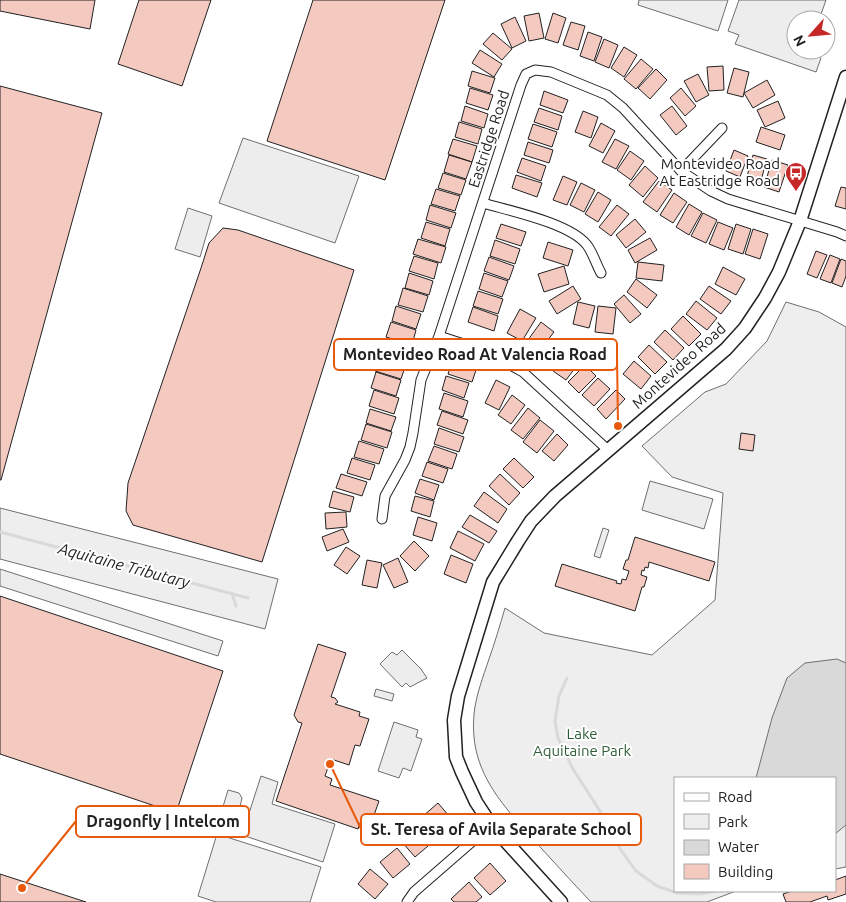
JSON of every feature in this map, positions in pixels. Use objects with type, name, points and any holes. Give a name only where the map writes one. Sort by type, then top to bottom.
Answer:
[{"type":"street","name":"Eastridge Road","points":[[382,519],[385,496],[410,447],[421,380],[439,336],[526,74],[535,70],[551,72],[606,95],[623,108],[681,171],[711,191],[728,199],[846,236]]},
{"type":"street","name":"Montevideo Road","points":[[561,902],[491,825],[470,790],[456,757],[454,720],[458,696],[492,582],[532,521],[555,496],[726,349],[745,328],[776,278],[800,221],[846,77]]},
{"type":"street","points":[[681,171],[722,128]]},
{"type":"street","points":[[483,203],[566,229],[587,245],[600,273]]},
{"type":"street","points":[[439,336],[485,351],[523,372],[608,450]]},
{"type":"street","points":[[407,902],[414,892],[491,825]]},
{"type":"green space","points":[[639,0],[728,0],[718,31],[638,5]]},
{"type":"green space","name":"Lake Aquitaine Park","points":[[786,302],[819,312],[846,327],[846,867],[836,869],[836,777],[674,777],[674,892],[733,892],[707,902],[591,902],[532,838],[497,796],[488,782],[476,751],[474,733],[474,714],[480,686],[505,608],[544,633],[652,655],[715,600],[723,493],[672,477],[642,446],[705,392],[726,384],[767,341]]},
{"type":"green space","points":[[0,508],[278,579],[265,629],[0,559]]},
{"type":"green space","points":[[228,790],[239,793],[242,798],[239,811],[232,814],[222,810]]},
{"type":"green space","points":[[217,834],[321,867],[310,902],[216,902],[198,896]]},
{"type":"shaded area","points":[[739,0],[826,0],[822,10],[786,10],[786,60],[820,60],[816,72],[735,44],[739,35],[728,31]]},
{"type":"shaded area","points":[[243,138],[359,176],[335,243],[219,203]]},
{"type":"shaded area","points":[[188,208],[212,216],[200,257],[175,249]]},
{"type":"shaded area","points":[[650,481],[713,499],[704,529],[642,510]]},
{"type":"shaded area","points":[[603,528],[609,530],[600,558],[594,556]]},
{"type":"shaded area","points":[[0,569],[223,641],[218,656],[0,586]]},
{"type":"shaded area","points":[[402,650],[421,669],[427,678],[410,687],[406,683],[402,687],[380,664],[392,652],[397,655]]},
{"type":"shaded area","points":[[376,689],[394,694],[392,701],[374,696]]},
{"type":"shaded area","points":[[394,722],[418,730],[416,737],[422,739],[411,771],[403,768],[399,778],[378,771]]},
{"type":"shaded area","points":[[261,776],[278,782],[272,804],[335,824],[323,862],[242,835]]},
{"type":"water","points":[[837,659],[846,663],[846,825],[836,833],[836,777],[756,777],[772,718],[787,678],[805,663]]},
{"type":"building","points":[[0,0],[95,0],[90,29],[0,11]]},
{"type":"building","points":[[139,0],[211,0],[182,86],[118,64]]},
{"type":"building","points":[[313,0],[445,0],[385,180],[267,141]]},
{"type":"building","points":[[539,13],[544,38],[529,41],[524,16]]},
{"type":"building","points":[[553,13],[566,18],[558,43],[545,39]]},
{"type":"building","points":[[515,17],[526,41],[512,48],[501,24]]},
{"type":"building","points":[[571,22],[585,26],[578,50],[563,45]]},
{"type":"building","points":[[588,32],[602,37],[594,61],[580,56]]},
{"type":"building","points":[[493,33],[512,49],[502,60],[483,44]]},
{"type":"building","points":[[604,39],[618,45],[609,68],[595,62]]},
{"type":"building","points":[[624,47],[637,55],[624,77],[611,68]]},
{"type":"building","points":[[480,50],[502,64],[494,77],[472,63]]},
{"type":"building","points":[[641,59],[653,69],[636,89],[624,79]]},
{"type":"building","points":[[723,66],[724,90],[709,91],[707,67]]},
{"type":"building","points":[[734,68],[749,72],[743,97],[727,93]]},
{"type":"building","points":[[656,69],[667,80],[650,99],[638,88]]},
{"type":"building","points":[[472,71],[495,78],[490,93],[468,86]]},
{"type":"building","points":[[698,74],[709,95],[696,102],[684,81]]},
{"type":"building","points":[[767,80],[775,95],[753,108],[744,93]]},
{"type":"building","points":[[0,86],[102,113],[1,480],[0,480]]},
{"type":"building","points":[[470,88],[493,95],[488,110],[466,103]]},
{"type":"building","points":[[681,88],[696,106],[685,116],[670,98]]},
{"type":"building","points":[[544,91],[568,100],[563,113],[540,105]]},
{"type":"building","points":[[778,101],[785,118],[765,127],[757,110]]},
{"type":"building","points":[[465,106],[488,114],[484,128],[461,121]]},
{"type":"building","points":[[672,106],[687,126],[676,135],[660,115]]},
{"type":"building","points":[[539,108],[562,116],[558,130],[534,122]]},
{"type":"building","points":[[583,111],[598,117],[591,138],[575,132]]},
{"type":"building","points":[[459,122],[482,129],[478,144],[455,137]]},
{"type":"building","points":[[601,123],[615,131],[603,153],[589,146]]},
{"type":"building","points":[[533,124],[557,132],[552,147],[528,139]]},
{"type":"building","points":[[761,127],[785,135],[780,150],[756,142]]},
{"type":"building","points":[[453,139],[477,146],[472,162],[448,154]]},
{"type":"building","points":[[615,139],[629,146],[616,169],[602,162]]},
{"type":"building","points":[[528,142],[553,150],[549,163],[524,155]]},
{"type":"building","points":[[734,150],[748,156],[740,177],[726,171]]},
{"type":"building","points":[[630,151],[644,161],[631,180],[617,170]]},
{"type":"building","points":[[449,155],[472,162],[466,179],[444,172]]},
{"type":"building","points":[[753,155],[767,159],[760,184],[746,180]]},
{"type":"building","points":[[522,158],[546,166],[541,181],[517,172]]},
{"type":"building","points":[[772,160],[788,165],[779,192],[764,187]]},
{"type":"building","points":[[645,166],[658,178],[643,197],[629,185]]},
{"type":"building","points":[[443,173],[466,180],[461,195],[438,188]]},
{"type":"building","points":[[516,175],[542,183],[537,197],[512,188]]},
{"type":"building","points":[[563,176],[577,182],[567,205],[553,200]]},
{"type":"building","points":[[659,181],[672,190],[657,212],[643,202]]},
{"type":"building","points":[[581,183],[595,190],[584,212],[570,205]]},
{"type":"building","points":[[841,187],[846,188],[846,209],[835,206]]},
{"type":"building","points":[[436,189],[460,196],[455,211],[431,204]]},
{"type":"building","points":[[598,192],[611,200],[598,222],[585,214]]},
{"type":"building","points":[[674,193],[687,202],[673,223],[660,215]]},
{"type":"building","points":[[689,204],[702,212],[689,235],[676,227]]},
{"type":"building","points":[[430,205],[456,213],[451,228],[426,220]]},
{"type":"building","points":[[617,205],[629,214],[611,236],[599,227]]},
{"type":"building","points":[[703,213],[717,220],[706,243],[691,236]]},
{"type":"building","points":[[635,219],[646,232],[626,248],[616,235]]},
{"type":"building","points":[[426,222],[450,229],[445,246],[421,238]]},
{"type":"building","points":[[718,222],[733,228],[724,250],[709,244]]},
{"type":"building","points":[[501,224],[526,232],[521,246],[496,238]]},
{"type":"building","points":[[736,224],[751,229],[743,254],[728,249]]},
{"type":"building","points":[[223,228],[238,230],[354,270],[262,562],[133,525],[126,511],[128,483],[209,243]]},
{"type":"building","points":[[753,229],[768,234],[760,259],[745,254]]},
{"type":"building","points":[[650,238],[657,250],[635,263],[628,250]]},
{"type":"building","points":[[418,239],[446,247],[441,263],[413,254]]},
{"type":"building","points":[[495,240],[520,249],[515,264],[490,256]]},
{"type":"building","points":[[548,242],[573,250],[568,266],[543,258]]},
{"type":"building","points":[[816,251],[827,255],[817,278],[807,274]]},
{"type":"building","points":[[830,255],[840,259],[831,283],[820,279]]},
{"type":"building","points":[[414,256],[438,263],[434,279],[409,271]]},
{"type":"building","points":[[489,257],[514,266],[509,280],[484,271]]},
{"type":"building","points":[[841,259],[846,261],[846,276],[842,287],[832,283]]},
{"type":"building","points":[[638,262],[664,265],[662,281],[636,278]]},
{"type":"building","points":[[564,266],[569,284],[544,292],[538,274]]},
{"type":"building","points":[[723,267],[745,279],[736,295],[715,284]]},
{"type":"building","points":[[409,273],[433,281],[429,295],[405,288]]},
{"type":"building","points":[[484,273],[508,281],[502,297],[479,289]]},
{"type":"building","points":[[636,279],[657,295],[647,308],[627,292]]},
{"type":"building","points":[[573,286],[581,299],[557,314],[549,301]]},
{"type":"building","points":[[709,286],[731,301],[721,314],[700,299]]},
{"type":"building","points":[[403,288],[428,296],[423,312],[398,305]]},
{"type":"building","points":[[478,291],[503,299],[498,314],[473,306]]},
{"type":"building","points":[[624,295],[641,314],[630,323],[614,304]]},
{"type":"building","points":[[696,301],[717,318],[707,330],[686,314]]},
{"type":"building","points":[[578,302],[595,306],[589,328],[573,324]]},
{"type":"building","points":[[396,306],[421,314],[416,329],[392,321]]},
{"type":"building","points":[[598,306],[616,308],[613,334],[595,332]]},
{"type":"building","points":[[473,307],[498,316],[494,331],[468,322]]},
{"type":"building","points":[[520,309],[536,318],[522,341],[507,333]]},
{"type":"building","points":[[683,316],[701,334],[689,346],[671,329]]},
{"type":"building","points":[[391,322],[416,330],[412,345],[386,337]]},
{"type":"building","points":[[541,322],[554,332],[537,354],[525,344]]},
{"type":"building","points":[[665,330],[684,348],[673,360],[654,342]]},
{"type":"building","points":[[554,339],[566,348],[553,366],[541,357]]},
{"type":"building","points":[[649,345],[667,362],[655,374],[638,357]]},
{"type":"building","points":[[568,351],[581,360],[566,380],[553,371]]},
{"type":"building","points":[[380,356],[406,364],[401,379],[375,371]]},
{"type":"building","points":[[453,359],[477,367],[472,382],[448,374]]},
{"type":"building","points":[[634,361],[651,376],[641,389],[623,374]]},
{"type":"building","points":[[585,365],[596,376],[579,393],[568,382]]},
{"type":"building","points":[[376,372],[401,380],[396,396],[371,388]]},
{"type":"building","points":[[446,376],[469,383],[464,398],[442,390]]},
{"type":"building","points":[[598,378],[610,389],[594,406],[582,395]]},
{"type":"building","points":[[496,380],[510,387],[499,410],[485,403]]},
{"type":"building","points":[[374,390],[399,398],[394,414],[369,406]]},
{"type":"building","points":[[616,390],[625,399],[606,419],[597,409]]},
{"type":"building","points":[[444,393],[468,401],[463,417],[439,409]]},
{"type":"building","points":[[512,395],[525,405],[511,424],[498,415]]},
{"type":"building","points":[[528,408],[540,418],[523,439],[511,430]]},
{"type":"building","points":[[370,409],[396,417],[391,431],[366,423]]},
{"type":"building","points":[[442,411],[468,420],[463,434],[437,425]]},
{"type":"building","points":[[540,420],[554,431],[537,453],[523,442]]},
{"type":"building","points":[[366,424],[392,432],[387,448],[361,440]]},
{"type":"building","points":[[439,428],[464,437],[459,452],[434,444]]},
{"type":"building","points":[[741,433],[755,435],[753,451],[739,449]]},
{"type":"building","points":[[557,434],[568,445],[554,461],[542,451]]},
{"type":"building","points":[[359,441],[384,449],[379,464],[354,457]]},
{"type":"building","points":[[434,446],[457,454],[452,469],[428,461]]},
{"type":"building","points":[[352,458],[375,465],[370,480],[347,473]]},
{"type":"building","points":[[514,458],[534,477],[523,488],[503,469]]},
{"type":"building","points":[[427,462],[448,469],[443,483],[422,476]]},
{"type":"building","points":[[341,474],[367,482],[362,496],[336,488]]},
{"type":"building","points":[[500,474],[520,493],[509,505],[489,486]]},
{"type":"building","points":[[420,479],[439,485],[434,500],[415,493]]},
{"type":"building","points":[[333,491],[354,497],[350,512],[329,507]]},
{"type":"building","points":[[484,492],[507,509],[498,523],[474,506]]},
{"type":"building","points":[[415,496],[434,501],[430,517],[411,511]]},
{"type":"building","points":[[346,512],[347,527],[326,529],[325,513]]},
{"type":"building","points":[[470,515],[497,531],[489,543],[462,527]]},
{"type":"building","points":[[418,517],[437,523],[432,541],[413,535]]},
{"type":"building","points":[[343,529],[349,542],[327,551],[322,537]]},
{"type":"building","points":[[458,531],[484,544],[475,561],[450,548]]},
{"type":"building","points":[[635,537],[715,562],[709,581],[649,562],[648,568],[645,567],[644,571],[642,570],[641,575],[647,577],[635,611],[555,586],[562,564],[617,581],[616,583],[621,584],[622,579],[626,580],[629,571],[623,569],[626,560],[628,560]]},
{"type":"building","points":[[414,541],[429,556],[415,571],[400,556]]},
{"type":"building","points":[[346,547],[360,556],[347,574],[334,565]]},
{"type":"building","points":[[451,555],[473,564],[466,583],[444,574]]},
{"type":"building","points":[[398,558],[408,582],[394,588],[383,565]]},
{"type":"building","points":[[367,560],[382,563],[377,588],[362,585]]},
{"type":"building","points":[[0,596],[223,671],[176,813],[0,754]]},
{"type":"building","points":[[318,644],[346,653],[331,697],[335,698],[338,702],[335,704],[360,712],[359,716],[369,719],[360,746],[355,745],[349,765],[331,759],[325,776],[332,779],[330,785],[379,801],[373,818],[363,815],[358,829],[276,801],[302,723],[298,722],[294,715]]},
{"type":"building","points":[[438,803],[455,823],[440,836],[423,816]]},
{"type":"building","points":[[422,826],[434,841],[415,857],[402,842]]},
{"type":"building","points":[[397,848],[410,864],[393,878],[380,862]]},
{"type":"building","points":[[490,863],[506,881],[490,895],[474,878]]},
{"type":"building","points":[[370,869],[388,884],[375,899],[358,884]]},
{"type":"building","points":[[0,874],[86,902],[0,902]]},
{"type":"building","points":[[846,876],[846,894],[828,900],[827,896],[810,902],[786,902],[783,894],[789,892],[836,892],[836,880]]},
{"type":"building","points":[[469,882],[482,897],[476,902],[454,902],[451,899]]},
{"type":"waterway","name":"Aquitaine Tributary","points":[[0,532],[248,598]]},
{"type":"waterway","points":[[232,593],[236,606]]},
{"type":"waterway","points":[[567,678],[559,696],[555,721],[558,738],[573,769],[600,811],[621,850],[636,871],[657,886],[674,892]]},
{"type":"waterway","points":[[674,892],[700,894],[710,892]]},
{"type":"place","name":"Montevideo Road At Eastridge Road","points":[[796,192]]},
{"type":"place","name":"Montevideo Road At Valencia Road","points":[[618,426]]},
{"type":"place","name":"St. Teresa of Avila Separate School","points":[[330,764]]},
{"type":"place","name":"Dragonfly | Intelcom","points":[[22,888]]}]
